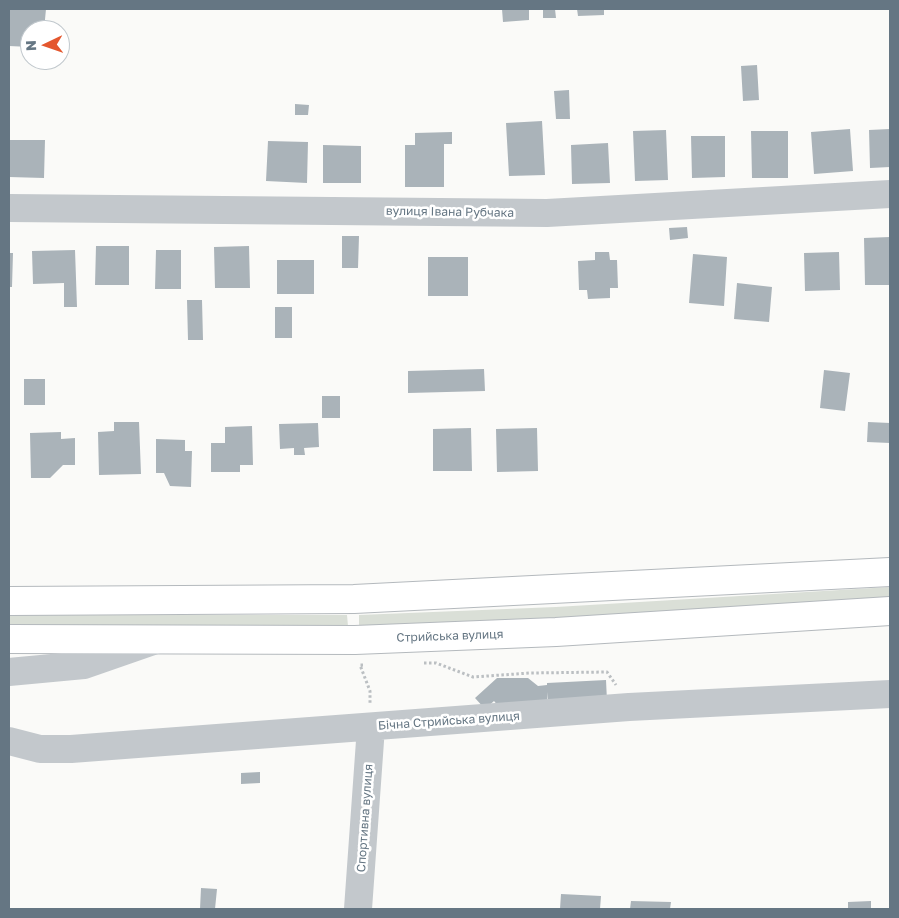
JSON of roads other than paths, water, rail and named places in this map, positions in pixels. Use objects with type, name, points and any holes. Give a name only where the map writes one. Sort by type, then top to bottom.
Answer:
[{"type":"highway","points":[[9,601],[354,599],[890,572]]},
{"type":"highway","name":"Стрийська вулиця","points":[[9,639],[356,640],[556,632],[890,611]]},
{"type":"street","name":"вулиця Івана Рубчака","points":[[9,208],[547,213],[890,194]]},
{"type":"street","points":[[9,672],[84,665],[158,640]]},
{"type":"street","name":"Бічна Стрийська вулиця","points":[[9,741],[40,749],[71,750],[629,707],[890,694]]},
{"type":"street","name":"Спортивна вулиця","points":[[358,909],[371,727]]}]
